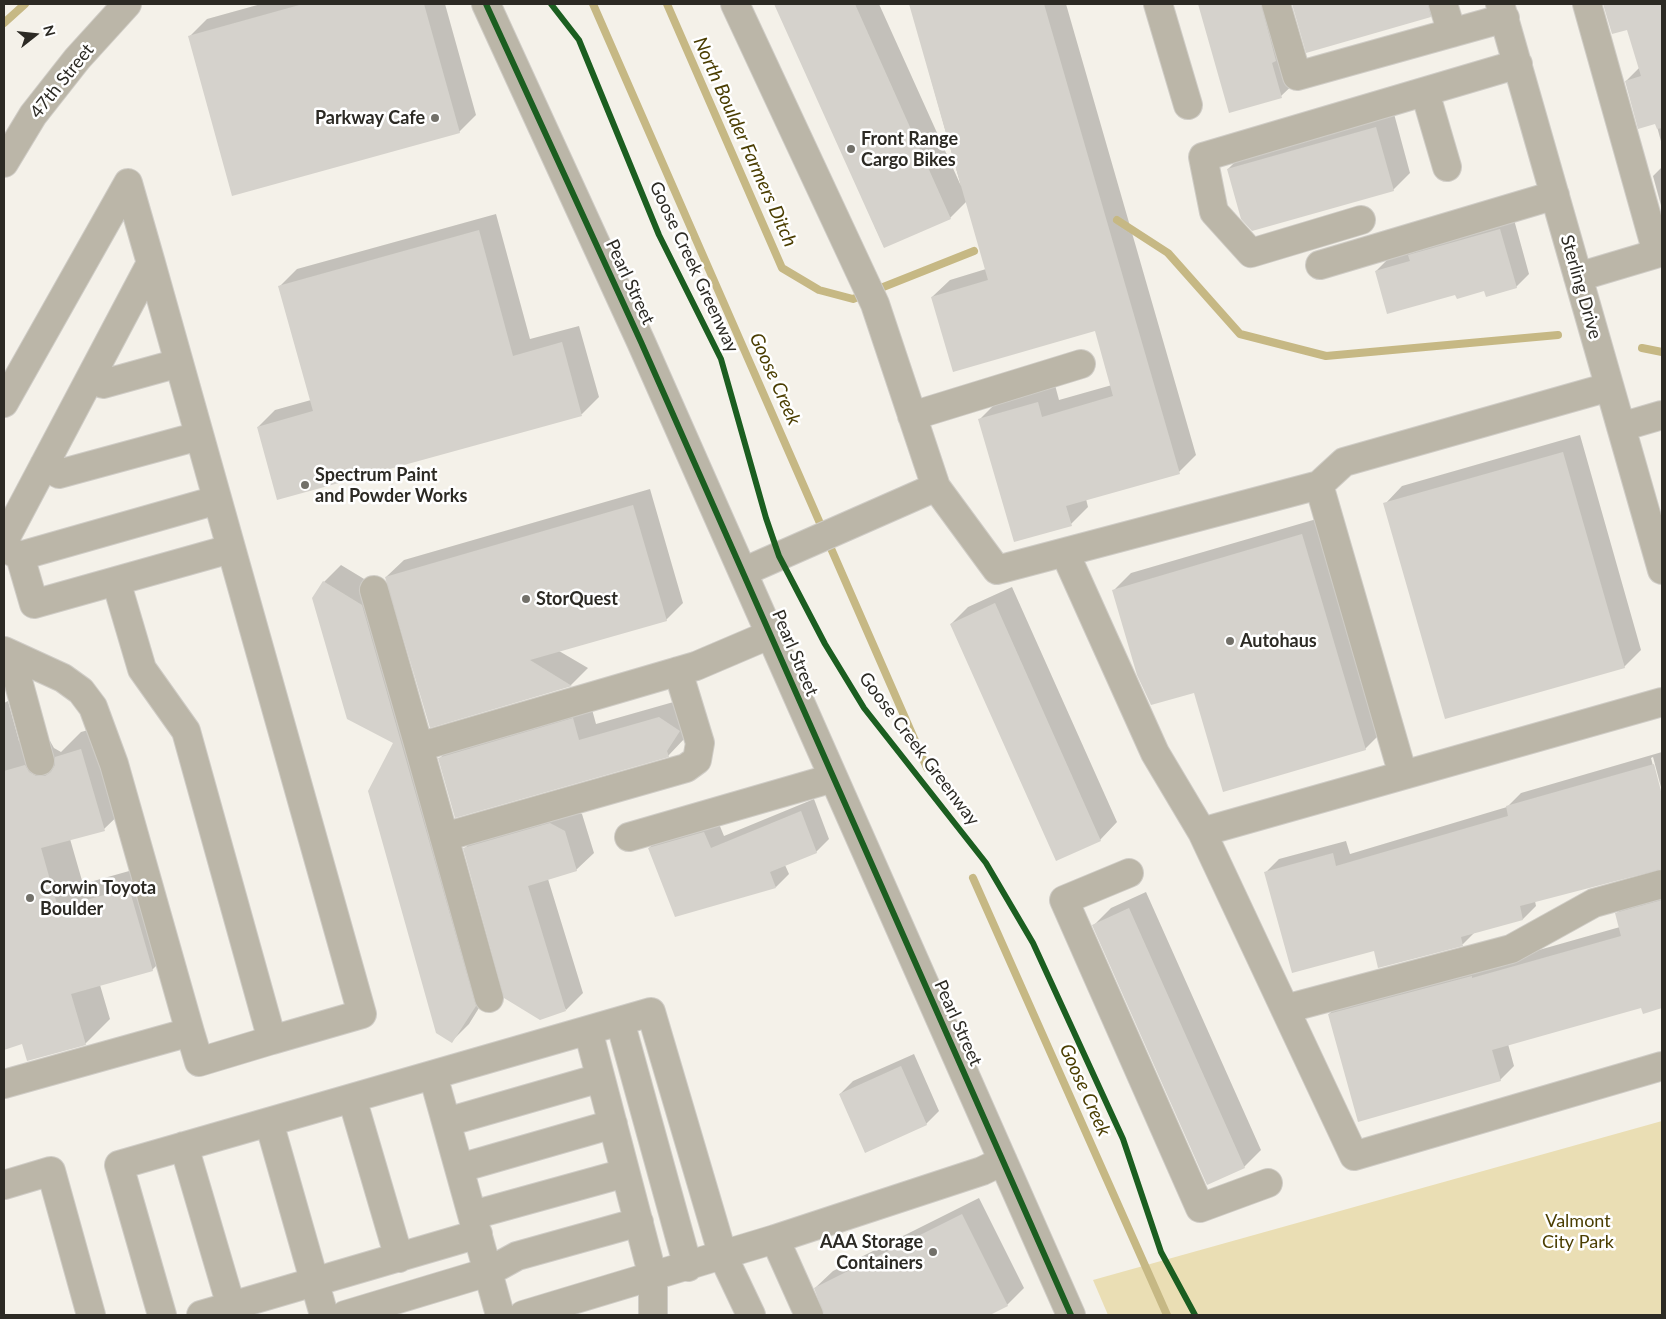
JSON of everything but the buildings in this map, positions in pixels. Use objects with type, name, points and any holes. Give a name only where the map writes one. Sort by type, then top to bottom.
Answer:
[{"type":"street","name":"47th Street","points":[[4,163],[38,108],[76,59],[127,4]]},
{"type":"street","name":"Pearl Street","points":[[486,4],[744,572],[833,778],[1071,1315]]},
{"type":"street","points":[[735,4],[870,294],[936,487],[997,570],[1319,485],[1344,462],[1610,387]]},
{"type":"street","points":[[1158,4],[1188,105]]},
{"type":"street","points":[[1276,4],[1297,76],[1452,33],[1502,11]]},
{"type":"street","points":[[1444,4],[1452,33]]},
{"type":"street","points":[[1578,277],[1660,253],[1587,4]]},
{"type":"street","name":"Sterling Drive","points":[[1502,11],[1662,570]]},
{"type":"street","points":[[1361,220],[1251,253],[1214,212],[1203,157],[1518,64]]},
{"type":"street","points":[[1425,92],[1446,167]]},
{"type":"street","points":[[4,403],[128,183],[362,1014],[199,1062],[114,764],[94,707],[81,690],[62,678],[7,653]]},
{"type":"street","points":[[1320,265],[1555,195]]},
{"type":"street","points":[[151,263],[44,465],[9,548],[34,604],[230,549]]},
{"type":"street","points":[[92,376],[103,384],[178,363]]},
{"type":"street","points":[[912,416],[1081,364]]},
{"type":"street","points":[[1621,426],[1662,416]]},
{"type":"street","points":[[44,465],[59,474],[199,436]]},
{"type":"street","points":[[1319,485],[1403,775]]},
{"type":"street","points":[[744,572],[936,487]]},
{"type":"street","points":[[9,548],[216,500]]},
{"type":"street","points":[[1065,553],[1155,753],[1202,832],[1354,1156],[1662,1066]]},
{"type":"street","points":[[116,581],[142,669],[186,731],[272,1040]]},
{"type":"street","points":[[374,590],[489,998]]},
{"type":"street","points":[[419,747],[678,672],[771,634]]},
{"type":"street","points":[[7,653],[40,761]]},
{"type":"street","points":[[444,837],[686,768],[697,760],[700,743],[678,672]]},
{"type":"street","points":[[1202,832],[1662,702]]},
{"type":"street","points":[[629,837],[833,778]]},
{"type":"street","points":[[1129,873],[1064,900],[1200,1208],[1268,1183]]},
{"type":"street","points":[[1285,1009],[1511,949],[1594,903],[1662,884]]},
{"type":"street","points":[[162,1315],[120,1165],[651,1012],[723,1256],[751,1315]]},
{"type":"street","points":[[620,1021],[688,1266]]},
{"type":"street","points":[[588,1030],[653,1277],[653,1315]]},
{"type":"street","points":[[4,1084],[190,1032]]},
{"type":"street","points":[[433,1075],[500,1315]]},
{"type":"street","points":[[447,1122],[600,1078]]},
{"type":"street","points":[[352,1098],[399,1258]]},
{"type":"street","points":[[270,1122],[324,1315]]},
{"type":"street","points":[[460,1168],[613,1124]]},
{"type":"street","points":[[184,1146],[231,1306]]},
{"type":"street","points":[[523,1315],[723,1256],[982,1171],[1004,1161]]},
{"type":"street","points":[[4,1184],[51,1171],[91,1315]]},
{"type":"street","points":[[201,1315],[399,1258],[475,1225],[626,1173]]},
{"type":"street","points":[[345,1315],[488,1272],[517,1256],[639,1222]]},
{"type":"street","points":[[775,1239],[809,1315]]},
{"type":"green space","name":"Valmont City Park","points":[[1662,1121],[1662,1315],[1108,1315],[1093,1280]]},
{"type":"waterway","points":[[4,23],[25,4]]},
{"type":"waterway","name":"Goose Creek","points":[[593,4],[927,768]]},
{"type":"waterway","name":"North Boulder Farmers Ditch","points":[[667,4],[782,268],[819,290],[853,299],[974,251]]},
{"type":"waterway","name":"North Boulder Farmers Ditch","points":[[1117,220],[1168,253],[1240,334],[1326,356],[1558,335]]},
{"type":"waterway","name":"North Boulder Farmers Ditch","points":[[1642,348],[1662,352]]},
{"type":"waterway","name":"Goose Creek","points":[[973,878],[1167,1315]]},
{"type":"cycle path","points":[[486,4],[641,342],[1071,1315]]},
{"type":"cycle path","name":"Goose Creek Greenway","points":[[551,4],[579,40],[659,235],[721,359],[766,518],[779,556],[825,644],[864,708],[986,863],[1033,943],[1123,1139],[1161,1252],[1195,1315]]},
{"type":"place","name":"Parkway Cafe","points":[[435,118]]},
{"type":"place","name":"Front Range Cargo Bikes","points":[[851,149]]},
{"type":"place","name":"Spectrum Paint and Powder Works","points":[[305,485]]},
{"type":"place","name":"StorQuest","points":[[526,599]]},
{"type":"place","name":"Autohaus","points":[[1230,641]]},
{"type":"place","name":"Corwin Toyota Boulder","points":[[30,898]]},
{"type":"place","name":"AAA Storage Containers","points":[[933,1252]]}]
